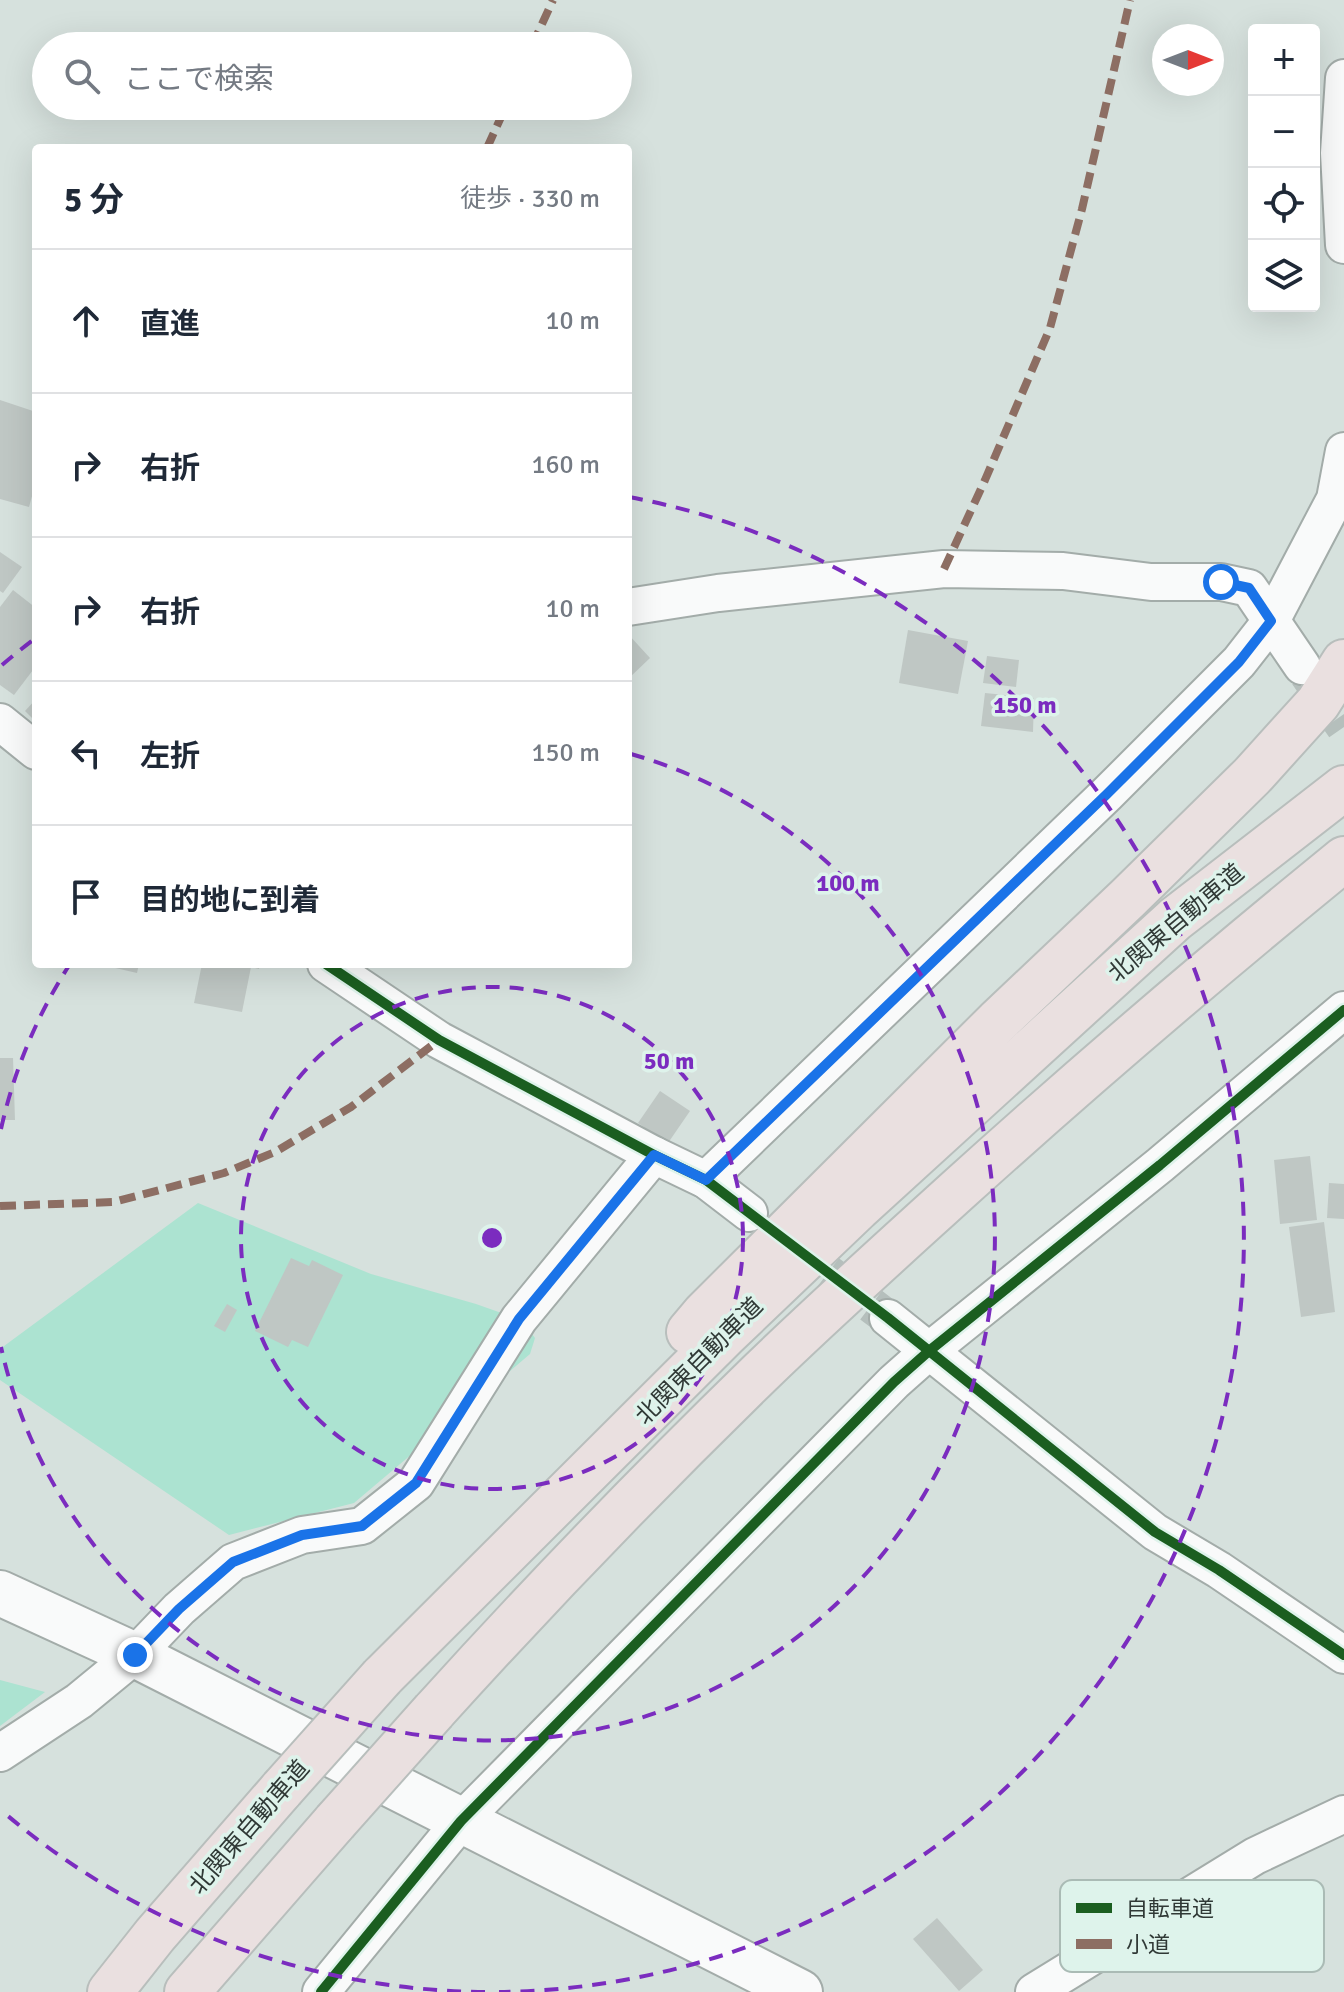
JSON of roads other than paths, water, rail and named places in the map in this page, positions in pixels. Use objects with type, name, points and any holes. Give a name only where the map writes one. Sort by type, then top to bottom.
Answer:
[{"type":"highway","points":[[501,1559],[705,1313],[997,1022],[1252,776],[1318,703],[1323,664]]},
{"type":"highway","name":"北関東自動車道","points":[[110,1992],[155,1935],[382,1677],[736,1324],[858,1208],[1175,919],[1344,788]]},
{"type":"highway","points":[[187,1992],[539,1595],[760,1373],[1057,1101],[1344,859]]},
{"type":"highway","points":[[1057,1101],[1250,973],[1344,896]]},
{"type":"street","points":[[1344,78],[1339,153],[1344,245]]},
{"type":"street","points":[[706,1180],[1107,794],[1239,662],[1271,621],[1335,499],[1344,451]]},
{"type":"street","points":[[632,606],[718,593],[944,569],[1048,571],[1151,582],[1221,582],[1249,588],[1271,621],[1323,664]]},
{"type":"street","points":[[0,722],[32,748]]},
{"type":"street","points":[[332,968],[439,1040],[706,1180],[749,1213]]},
{"type":"street","points":[[321,1992],[461,1821],[894,1382],[1344,1010]]},
{"type":"street","points":[[0,1753],[79,1701],[135,1655],[179,1609],[233,1562],[302,1535],[362,1526],[416,1483],[519,1319],[654,1155]]},
{"type":"street","points":[[888,1318],[1155,1532],[1219,1570],[1344,1655]]},
{"type":"street","points":[[0,1593],[135,1655],[800,1992]]},
{"type":"street","points":[[1216,1880],[1255,1856],[1344,1814]]},
{"type":"street","points":[[1034,1992],[1066,1972]]},
{"type":"tunnel","points":[[1307,674],[1344,727]]},
{"type":"tunnel","points":[[785,1240],[888,1318]]}]
